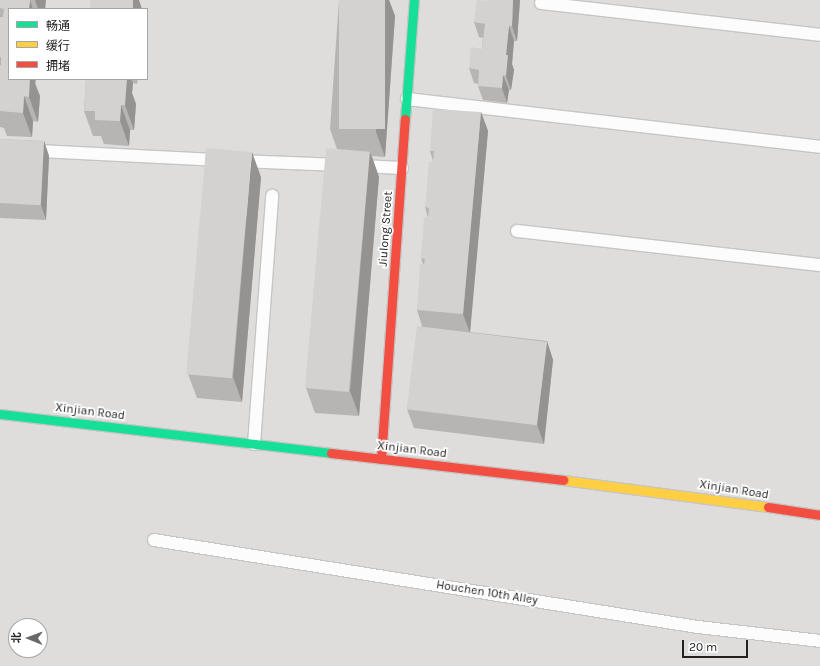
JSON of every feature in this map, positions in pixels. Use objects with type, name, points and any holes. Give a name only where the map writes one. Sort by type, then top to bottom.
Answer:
[{"type":"street","name":"Jiulong Street","points":[[381,459],[414,0]]},
{"type":"street","name":"Xinjian Road","points":[[0,414],[672,493],[820,515]]},
{"type":"lane","points":[[541,3],[820,35]]},
{"type":"lane","points":[[407,99],[820,147]]},
{"type":"lane","points":[[0,148],[402,168]]},
{"type":"lane","points":[[254,444],[272,196]]},
{"type":"lane","points":[[517,231],[820,265]]},
{"type":"lane","name":"Houchen 10th Alley","points":[[154,540],[690,626],[820,641]]},
{"type":"shaded area","points":[[0,0],[820,0],[820,666],[0,666]]},
{"type":"building","points":[[0,0],[30,0],[29,8],[8,8],[8,80],[30,80],[29,97],[24,96],[23,113],[0,111],[0,17],[3,17],[4,9],[0,8]]},
{"type":"building","points":[[90,0],[133,0],[133,8],[90,8]]},
{"type":"building","points":[[339,0],[385,0],[385,129],[339,129]]},
{"type":"building","points":[[477,0],[513,0],[512,26],[509,26],[506,55],[508,55],[506,76],[503,75],[502,88],[478,86],[479,70],[469,68],[471,47],[482,49],[485,24],[474,22]]},
{"type":"building","points":[[86,80],[127,80],[125,105],[121,105],[120,121],[95,120],[95,111],[84,111]]},
{"type":"building","points":[[433,109],[481,112],[463,314],[417,310],[420,264],[424,264],[425,259],[421,258],[424,217],[428,218],[429,208],[425,207],[429,162],[433,162],[434,151],[430,151]]},
{"type":"building","points":[[0,139],[44,141],[41,205],[0,203]]},
{"type":"building","points":[[206,148],[252,152],[232,378],[186,374]]},
{"type":"building","points":[[326,148],[370,152],[349,392],[305,388]]},
{"type":"building","points":[[417,326],[547,342],[537,425],[407,409]]},
{"type":"traffic: fast","points":[[405,119],[414,0]]},
{"type":"traffic: fast","points":[[0,414],[331,453]]},
{"type":"traffic: slow","points":[[563,480],[768,507]]},
{"type":"traffic: jam","points":[[381,459],[405,119]]},
{"type":"traffic: jam","points":[[331,453],[563,480]]},
{"type":"traffic: jam","points":[[768,507],[820,515]]}]
